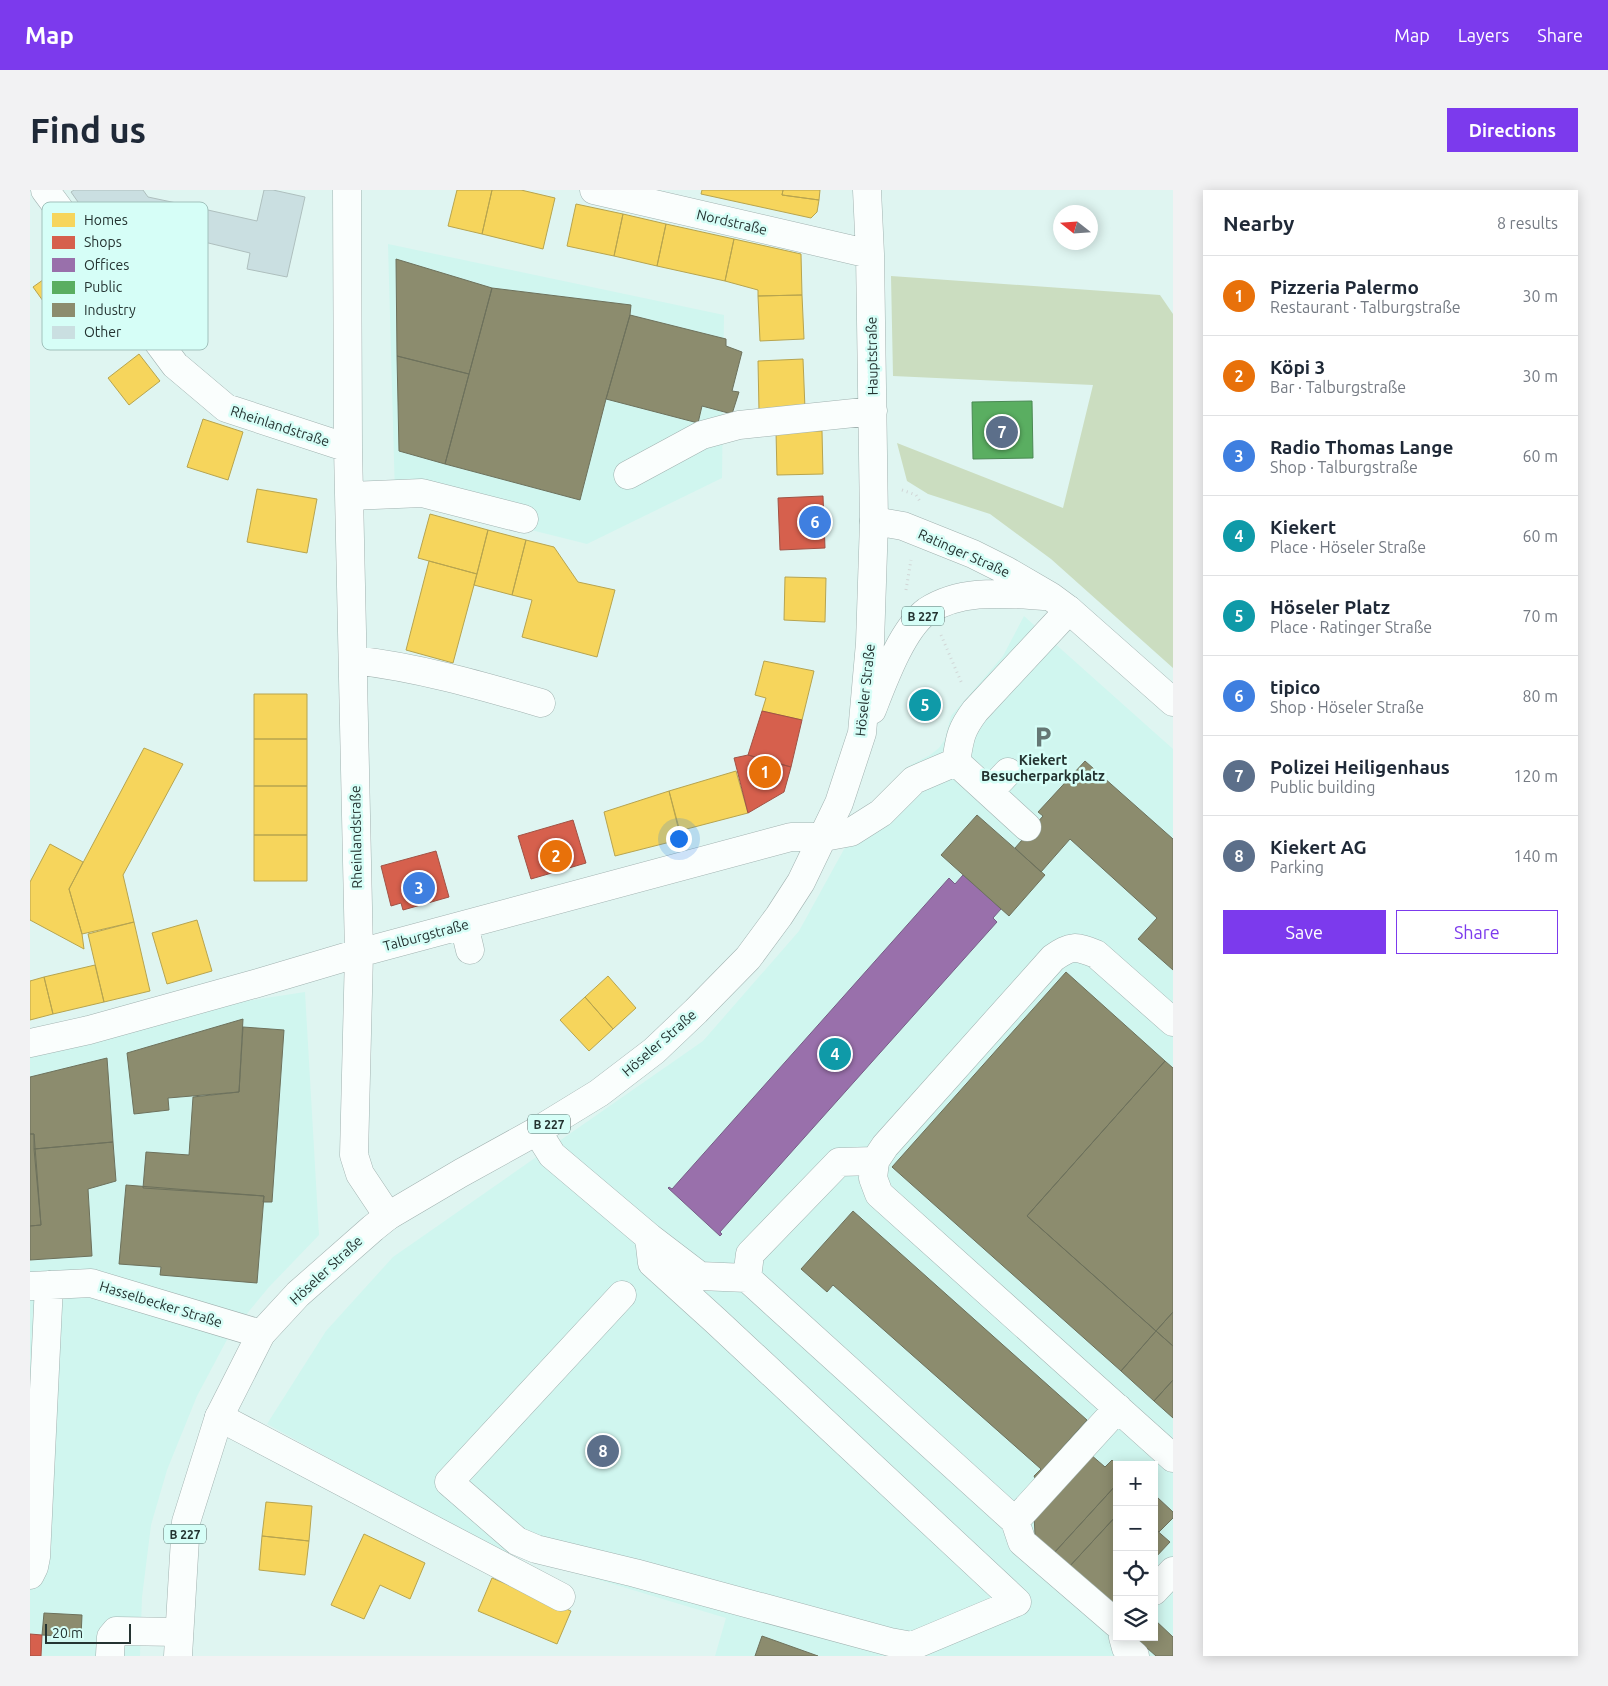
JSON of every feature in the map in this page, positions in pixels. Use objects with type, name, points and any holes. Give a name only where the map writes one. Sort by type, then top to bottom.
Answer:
[{"type":"street","name":"Rheinlandstraße","points":[[45,190],[54,202]]},
{"type":"street","name":"Rheinlandstraße","points":[[347,190],[348,448],[359,953],[354,1155],[360,1174],[388,1216]]},
{"type":"street","name":"Nordstraße","points":[[594,190],[870,254]]},
{"type":"street","name":"Hauptstraße","points":[[867,190],[870,254],[874,521]]},
{"type":"street","name":"Rheinlandstraße","points":[[163,350],[175,366],[226,408],[348,448]]},
{"type":"street","points":[[628,475],[702,435],[739,425],[873,411]]},
{"type":"street","points":[[350,496],[422,493],[524,519]]},
{"type":"street","name":"Ratinger Straße","points":[[874,521],[903,526],[973,554],[1060,603],[1173,702]]},
{"type":"street","name":"Höseler Straße","points":[[179,1644],[186,1522],[219,1417],[261,1334],[298,1294],[388,1216],[461,1172],[537,1131],[599,1093],[654,1051],[748,958],[801,882],[839,803],[862,733],[870,643],[874,521]]},
{"type":"street","name":"Ratinger Straße","points":[[862,733],[895,655],[910,630],[926,612],[947,601],[975,595],[998,594],[1060,603]]},
{"type":"street","points":[[1028,827],[956,762],[960,735],[964,725],[1060,603]]},
{"type":"street","points":[[353,660],[387,664],[454,678],[541,703]]},
{"type":"street","name":"Talburgstraße","points":[[30,1043],[258,983],[359,953],[467,938],[791,838],[824,837],[851,832],[875,819],[914,780],[956,762]]},
{"type":"street","points":[[989,792],[1008,772]]},
{"type":"street","points":[[1173,1022],[1096,954],[1080,948],[1067,949],[1053,958],[885,1146],[875,1161],[872,1178],[879,1194],[1173,1458]]},
{"type":"street","points":[[537,1131],[552,1155],[649,1237],[700,1276],[747,1278],[1015,1521],[1022,1542],[1113,1621]]},
{"type":"street","points":[[747,1278],[750,1254],[839,1162],[875,1161]]},
{"type":"street","points":[[622,1295],[449,1482],[517,1541],[536,1549],[662,1580],[890,1642],[912,1646],[1017,1602],[716,1321],[652,1264],[649,1237]]},
{"type":"street","name":"Hasselbecker Straße","points":[[40,1285],[91,1283],[261,1334]]},
{"type":"street","points":[[30,1574],[36,1557],[40,1285]]},
{"type":"street","points":[[1015,1521],[1118,1408]]},
{"type":"street","points":[[219,1417],[562,1597]]},
{"type":"street","points":[[1158,1586],[1173,1571]]},
{"type":"street","points":[[110,1655],[111,1638],[116,1631],[179,1644]]},
{"type":"street","points":[[1124,1641],[1126,1648],[1135,1656]]},
{"type":"shaded area","points":[[388,244],[724,315],[722,478],[587,544],[395,496]]},
{"type":"shaded area","points":[[891,276],[1160,295],[1173,314],[1173,668],[1051,559],[990,514],[928,494],[907,481],[897,443],[1063,508],[1093,385],[893,376]]},
{"type":"shaded area","points":[[1024,616],[1173,749],[1173,1656],[715,1656],[726,1618],[490,1547],[267,1424],[326,1331],[393,1257],[703,1041],[799,931],[865,811],[907,767],[939,748],[945,739],[951,716],[1003,656]]},
{"type":"shaded area","points":[[305,992],[319,1235],[269,1287],[230,1334],[197,1396],[167,1470],[151,1525],[142,1597],[140,1656],[30,1656],[30,1051],[226,1004]]},
{"type":"building: Homes","points":[[457,190],[492,190],[482,234],[448,226]]},
{"type":"building: Homes","points":[[492,190],[521,190],[555,198],[543,249],[482,234]]},
{"type":"building: Homes","points":[[702,190],[783,190],[782,195],[819,200],[817,212],[811,218],[701,194]]},
{"type":"building: Homes","points":[[783,190],[820,190],[819,200],[782,195]]},
{"type":"building: Homes","points":[[576,204],[623,214],[614,256],[567,246]]},
{"type":"building: Homes","points":[[623,214],[666,224],[657,266],[614,256]]},
{"type":"building: Homes","points":[[666,224],[734,239],[725,281],[657,266]]},
{"type":"building: Homes","points":[[734,239],[801,254],[802,295],[758,296],[758,290],[725,281]]},
{"type":"building: Homes","points":[[42,281],[42,300],[33,287]]},
{"type":"building: Homes","points":[[802,295],[804,339],[760,341],[758,296]]},
{"type":"building: Homes","points":[[139,354],[160,381],[129,405],[108,378]]},
{"type":"building: Homes","points":[[803,359],[805,409],[759,411],[758,361]]},
{"type":"building: Homes","points":[[203,419],[243,432],[228,480],[187,467]]},
{"type":"building: Homes","points":[[776,431],[822,431],[823,474],[777,475]]},
{"type":"building: Homes","points":[[257,489],[317,499],[307,553],[247,542]]},
{"type":"building: Homes","points":[[430,514],[488,530],[477,574],[418,558]]},
{"type":"building: Homes","points":[[488,530],[526,540],[512,595],[474,585]]},
{"type":"building: Homes","points":[[526,540],[554,547],[578,582],[615,590],[597,657],[522,637],[532,600],[512,595]]},
{"type":"building: Homes","points":[[429,561],[477,574],[453,663],[406,650]]},
{"type":"building: Homes","points":[[785,577],[826,578],[825,622],[784,620]]},
{"type":"building: Homes","points":[[764,661],[814,671],[802,720],[762,711],[766,698],[755,695]]},
{"type":"building: Homes","points":[[254,694],[307,694],[307,739],[254,739]]},
{"type":"building: Homes","points":[[254,739],[307,739],[307,786],[254,786]]},
{"type":"building: Homes","points":[[144,748],[183,764],[123,875],[134,922],[82,934],[69,889]]},
{"type":"building: Homes","points":[[736,771],[748,813],[679,831],[669,791]]},
{"type":"building: Homes","points":[[254,786],[307,786],[307,835],[254,835]]},
{"type":"building: Homes","points":[[669,791],[682,839],[615,856],[604,812]]},
{"type":"building: Homes","points":[[254,835],[307,835],[307,881],[254,881]]},
{"type":"building: Homes","points":[[50,844],[83,862],[69,889],[82,934],[84,949],[30,920],[30,882]]},
{"type":"building: Homes","points":[[197,920],[212,971],[167,984],[152,933]]},
{"type":"building: Homes","points":[[134,922],[150,991],[104,1002],[88,934]]},
{"type":"building: Homes","points":[[95,965],[104,1002],[53,1014],[44,977]]},
{"type":"building: Homes","points":[[608,976],[636,1008],[613,1029],[585,997]]},
{"type":"building: Homes","points":[[44,977],[53,1014],[30,1020],[30,981]]},
{"type":"building: Homes","points":[[585,997],[613,1029],[589,1051],[560,1020]]},
{"type":"building: Homes","points":[[266,1502],[312,1506],[309,1541],[262,1536]]},
{"type":"building: Homes","points":[[364,1534],[425,1563],[410,1599],[380,1585],[364,1619],[331,1605]]},
{"type":"building: Homes","points":[[262,1536],[309,1541],[305,1575],[259,1570]]},
{"type":"building: Homes","points":[[492,1578],[571,1611],[557,1644],[478,1611]]},
{"type":"building: Shops","points":[[823,496],[825,548],[780,550],[778,498]]},
{"type":"building: Shops","points":[[762,711],[802,720],[791,767],[748,755]]},
{"type":"building: Shops","points":[[748,755],[791,767],[784,792],[748,813],[734,758]]},
{"type":"building: Shops","points":[[573,820],[586,863],[531,879],[518,836]]},
{"type":"building: Shops","points":[[436,851],[449,897],[403,910],[401,903],[391,906],[381,866]]},
{"type":"building: Shops","points":[[30,1634],[42,1635],[41,1656],[30,1656]]},
{"type":"building: Offices","points":[[963,875],[1001,909],[993,918],[997,922],[720,1232],[722,1234],[720,1236],[668,1188],[672,1189],[949,878],[955,884]]},
{"type":"building: Public","points":[[1032,401],[1033,458],[973,459],[972,402]]},
{"type":"building: Industry","points":[[396,259],[492,288],[469,374],[397,356]]},
{"type":"building: Industry","points":[[492,288],[631,305],[630,315],[580,500],[445,464]]},
{"type":"building: Industry","points":[[630,315],[726,339],[726,346],[742,352],[732,391],[739,392],[732,414],[702,406],[698,423],[606,399]]},
{"type":"building: Industry","points":[[397,356],[469,374],[445,464],[399,451]]},
{"type":"building: Industry","points":[[1085,761],[1173,839],[1173,970],[1138,939],[1157,918],[1070,839],[1041,872],[1015,848],[1043,816],[1038,812]]},
{"type":"building: Industry","points":[[977,815],[1045,875],[1009,916],[941,855]]},
{"type":"building: Industry","points":[[1066,972],[1165,1061],[1027,1216],[1156,1331],[1121,1371],[892,1167]]},
{"type":"building: Industry","points":[[243,1019],[239,1092],[168,1098],[169,1110],[134,1114],[127,1053]]},
{"type":"building: Industry","points":[[243,1027],[284,1030],[272,1202],[263,1202],[264,1196],[143,1188],[146,1152],[189,1155],[193,1097],[239,1092]]},
{"type":"building: Industry","points":[[107,1058],[113,1142],[34,1149],[34,1134],[30,1134],[30,1077]]},
{"type":"building: Industry","points":[[1165,1061],[1173,1068],[1173,1312],[1156,1331],[1027,1216]]},
{"type":"building: Industry","points":[[30,1134],[34,1134],[41,1225],[30,1226]]},
{"type":"building: Industry","points":[[113,1142],[116,1181],[88,1189],[92,1256],[30,1260],[30,1226],[41,1225],[34,1149]]},
{"type":"building: Industry","points":[[126,1185],[264,1196],[257,1283],[160,1275],[161,1267],[119,1264]]},
{"type":"building: Industry","points":[[853,1211],[1087,1420],[1035,1478],[1034,1476],[1041,1469],[833,1285],[827,1292],[801,1269]]},
{"type":"building: Industry","points":[[1173,1312],[1173,1346],[1156,1331]]},
{"type":"building: Industry","points":[[1156,1331],[1173,1346],[1173,1380],[1154,1401],[1121,1371]]},
{"type":"building: Industry","points":[[1173,1380],[1173,1418],[1154,1401]]},
{"type":"building: Industry","points":[[1090,1454],[1105,1467],[1113,1461],[1113,1488],[1054,1553],[1035,1535],[1034,1514]]},
{"type":"building: Industry","points":[[1113,1488],[1113,1519],[1069,1567],[1054,1553]]},
{"type":"building: Industry","points":[[1158,1498],[1173,1512],[1173,1518],[1159,1532]]},
{"type":"building: Industry","points":[[1113,1519],[1112,1606],[1069,1567]]},
{"type":"building: Industry","points":[[1158,1532],[1170,1542],[1158,1555]]},
{"type":"building: Industry","points":[[44,1613],[82,1615],[81,1637],[42,1635]]},
{"type":"building: Industry","points":[[1158,1623],[1173,1637],[1173,1656],[1156,1656],[1139,1641],[1158,1641]]},
{"type":"building: Industry","points":[[762,1636],[818,1656],[755,1656]]},
{"type":"building: Other","points":[[74,190],[143,190],[148,197],[172,202],[78,202],[71,192]]},
{"type":"building: Other","points":[[264,190],[273,190],[305,197],[287,277],[247,269],[250,253],[208,243],[208,210],[257,221]]},
{"type":"place","name":"Polizei Heiligenhaus","points":[[1002,432]]},
{"type":"place","name":"tipico","points":[[815,522]]},
{"type":"place","name":"Höseler Platz","points":[[925,705]]},
{"type":"place","name":"Kiekert Besucherparkplatz","points":[[1043,737]]},
{"type":"place","name":"Pizzeria Palermo","points":[[765,772]]},
{"type":"place","name":"Köpi 3","points":[[556,856]]},
{"type":"place","name":"Radio Thomas Lange","points":[[419,888]]},
{"type":"place","name":"Kiekert","points":[[835,1054]]},
{"type":"place","name":"Kiekert AG","points":[[603,1451]]}]
